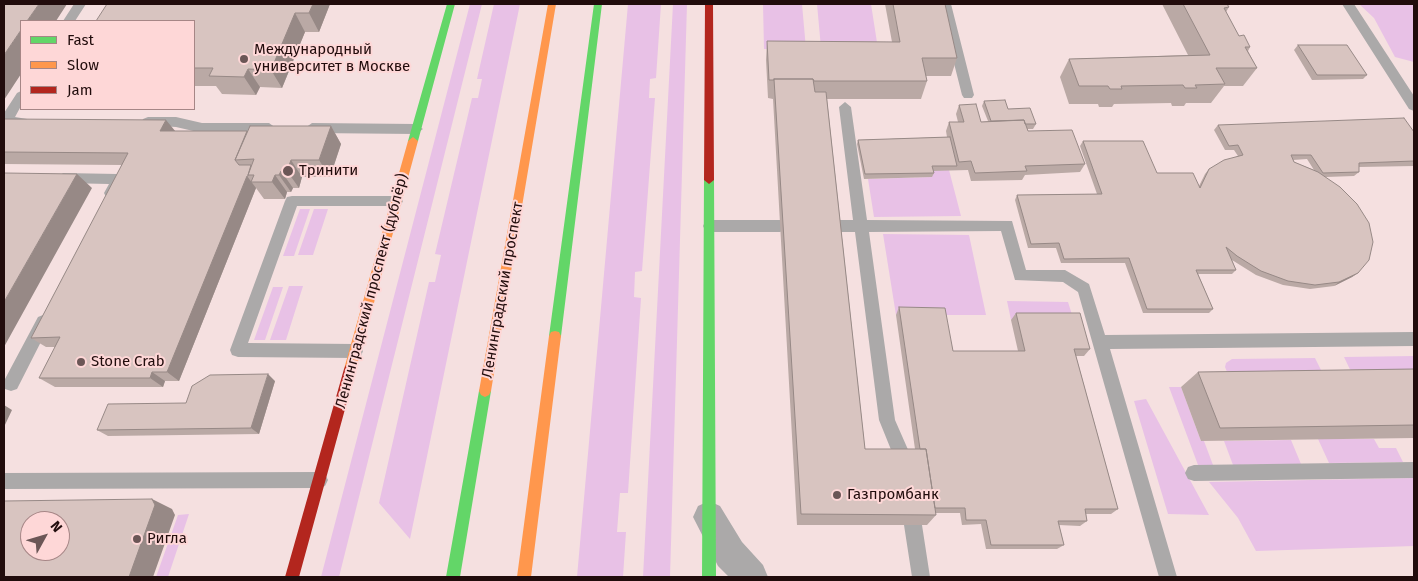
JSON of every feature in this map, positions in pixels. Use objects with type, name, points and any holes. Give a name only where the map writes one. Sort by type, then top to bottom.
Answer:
[{"type":"main road","name":"Ленинградский проспект (дублёр)","points":[[292,577],[451,4]]},
{"type":"main road","name":"Ленинградский проспект","points":[[453,577],[552,4]]},
{"type":"main road","points":[[524,577],[598,4]]},
{"type":"main road","points":[[709,4],[709,577]]},
{"type":"street","points":[[708,516],[730,554],[750,577]]},
{"type":"lane","points":[[70,20],[80,4]]},
{"type":"lane","points":[[945,4],[968,96]]},
{"type":"lane","points":[[1348,4],[1414,106]]},
{"type":"lane","points":[[20,98],[4,122],[33,122]]},
{"type":"lane","points":[[844,107],[887,420],[904,461]]},
{"type":"lane","points":[[138,122],[176,122],[202,128],[281,128]]},
{"type":"lane","points":[[300,128],[416,129]]},
{"type":"lane","points":[[52,178],[118,179],[105,205]]},
{"type":"lane","points":[[355,351],[238,350],[292,201],[396,201]]},
{"type":"lane","points":[[835,226],[1007,225],[1020,276],[1065,276],[1084,288],[1168,577]]},
{"type":"lane","points":[[710,226],[780,226]]},
{"type":"lane","points":[[11,384],[51,307]]},
{"type":"lane","points":[[1100,342],[1414,339]]},
{"type":"lane","points":[[1194,473],[1414,470]]},
{"type":"lane","points":[[4,481],[319,480]]},
{"type":"lane","points":[[913,525],[921,577]]},
{"type":"shaded area","points":[[470,4],[482,4],[339,577],[321,577]]},
{"type":"shaded area","points":[[494,4],[520,4],[410,539],[379,503],[429,282],[435,282],[441,255],[435,254],[472,98],[478,98],[482,79],[477,79]]},
{"type":"shaded area","points":[[628,4],[661,4],[656,78],[650,79],[649,98],[655,98],[642,271],[635,272],[634,297],[641,298],[628,493],[620,493],[617,532],[626,532],[623,577],[577,577]]},
{"type":"shaded area","points":[[673,4],[687,4],[670,577],[643,577]]},
{"type":"shaded area","points":[[763,4],[802,4],[806,49],[764,49]]},
{"type":"shaded area","points":[[817,4],[871,4],[878,49],[821,48]]},
{"type":"shaded area","points":[[1359,4],[1414,4],[1414,62],[1395,57],[1374,18]]},
{"type":"shaded area","points":[[949,170],[961,216],[874,217],[868,179],[932,177],[931,171]]},
{"type":"shaded area","points":[[300,209],[310,209],[294,256],[283,256]]},
{"type":"shaded area","points":[[314,209],[328,209],[313,255],[298,255]]},
{"type":"shaded area","points":[[883,234],[969,235],[986,315],[896,315]]},
{"type":"shaded area","points":[[289,286],[303,286],[286,340],[270,340]]},
{"type":"shaded area","points":[[273,287],[283,287],[265,340],[254,340]]},
{"type":"shaded area","points":[[1007,301],[1068,302],[1074,321],[1011,320]]},
{"type":"shaded area","points":[[1414,356],[1414,383],[1357,384],[1344,357]]},
{"type":"shaded area","points":[[1315,358],[1328,384],[1233,386],[1225,367],[1226,363],[1232,359]]},
{"type":"shaded area","points":[[1169,387],[1181,387],[1201,441],[1204,441],[1213,465],[1198,465]]},
{"type":"shaded area","points":[[1146,399],[1209,515],[1168,514],[1134,401]]},
{"type":"shaded area","points":[[1318,439],[1374,439],[1379,448],[1396,448],[1403,462],[1329,463]]},
{"type":"shaded area","points":[[1291,440],[1301,464],[1233,465],[1224,441]]},
{"type":"shaded area","points":[[1414,478],[1414,546],[1256,551],[1238,518],[1209,482]]},
{"type":"shaded area","points":[[189,514],[168,577],[156,577],[178,515]]},
{"type":"building","points":[[4,4],[39,4],[28,20],[20,20],[20,31],[4,55]]},
{"type":"building","name":"Международный университет в Москве","points":[[107,4],[313,4],[309,13],[295,13],[271,70],[248,69],[244,77],[209,76],[213,68],[195,68],[195,20],[97,20]]},
{"type":"building","points":[[893,4],[945,4],[957,58],[922,58],[927,81],[769,80],[767,41],[900,42]]},
{"type":"building","points":[[1183,4],[1227,4],[1229,7],[1224,8],[1239,36],[1244,35],[1250,47],[1245,47],[1257,68],[1216,68],[1225,84],[1195,85],[1197,88],[1185,88],[1183,85],[1121,86],[1122,89],[1110,89],[1108,86],[1079,86],[1069,59],[1210,55]]},
{"type":"building","points":[[1298,45],[1347,45],[1367,75],[1317,75]]},
{"type":"building","points":[[774,79],[813,79],[815,92],[826,92],[865,449],[926,449],[936,515],[801,514]]},
{"type":"building","points":[[1005,100],[1008,109],[1030,108],[1036,124],[1025,124],[1024,120],[991,121],[984,101]]},
{"type":"building","points":[[976,104],[981,122],[1024,120],[1028,131],[1072,130],[1085,164],[1025,166],[1027,171],[975,173],[971,161],[959,162],[949,122],[964,122],[959,105]]},
{"type":"building","points":[[1404,118],[1414,132],[1414,161],[1359,163],[1359,172],[1323,173],[1311,155],[1291,155],[1294,162],[1318,172],[1340,187],[1357,204],[1369,223],[1373,242],[1369,260],[1358,273],[1339,282],[1315,285],[1288,281],[1261,271],[1226,247],[1236,270],[1196,270],[1213,309],[1147,309],[1129,258],[1064,259],[1059,243],[1031,244],[1017,195],[1102,194],[1083,141],[1143,141],[1157,173],[1193,173],[1200,188],[1209,169],[1224,160],[1243,155],[1238,145],[1229,146],[1218,125]]},
{"type":"building","points":[[4,119],[166,120],[160,131],[247,131],[235,160],[239,165],[251,165],[248,176],[167,372],[152,372],[150,378],[39,378],[60,337],[31,338],[128,153],[4,152]]},
{"type":"building","points":[[250,126],[331,126],[319,160],[291,160],[287,171],[281,171],[279,175],[275,175],[272,182],[251,182],[254,175],[248,175],[254,159],[235,160]]},
{"type":"building","points":[[950,137],[957,166],[932,166],[934,173],[865,174],[858,140]]},
{"type":"building","points":[[4,173],[77,174],[4,302]]},
{"type":"building","points":[[899,307],[945,308],[953,351],[1025,351],[1016,313],[1080,313],[1090,349],[1074,349],[1118,509],[1085,509],[1087,521],[1058,521],[1064,545],[991,545],[986,520],[966,520],[965,508],[935,508],[926,449],[920,449]]},
{"type":"building","points":[[1414,369],[1414,425],[1220,428],[1198,372]]},
{"type":"building","points":[[268,374],[251,428],[97,430],[108,404],[186,403],[192,386],[210,375]]},
{"type":"building","points":[[152,499],[155,505],[129,577],[4,577],[4,501]]},
{"type":"traffic: fast","points":[[413,141],[451,4]]},
{"type":"traffic: fast","points":[[555,336],[598,4]]},
{"type":"traffic: fast","points":[[709,180],[709,577]]},
{"type":"traffic: fast","points":[[453,577],[485,391]]},
{"type":"traffic: slow","points":[[485,391],[552,4]]},
{"type":"traffic: slow","points":[[350,369],[413,141]]},
{"type":"traffic: slow","points":[[524,577],[555,336]]},
{"type":"traffic: jam","points":[[709,4],[709,180]]},
{"type":"traffic: jam","points":[[292,577],[350,369]]},
{"type":"place","name":"Международный университет в Москве","points":[[244,59]]},
{"type":"place","name":"Тринити","points":[[288,171]]},
{"type":"place","name":"Stone Crab","points":[[81,362]]},
{"type":"place","name":"Газпромбанк","points":[[837,495]]},
{"type":"place","name":"Ригла","points":[[137,539]]}]
